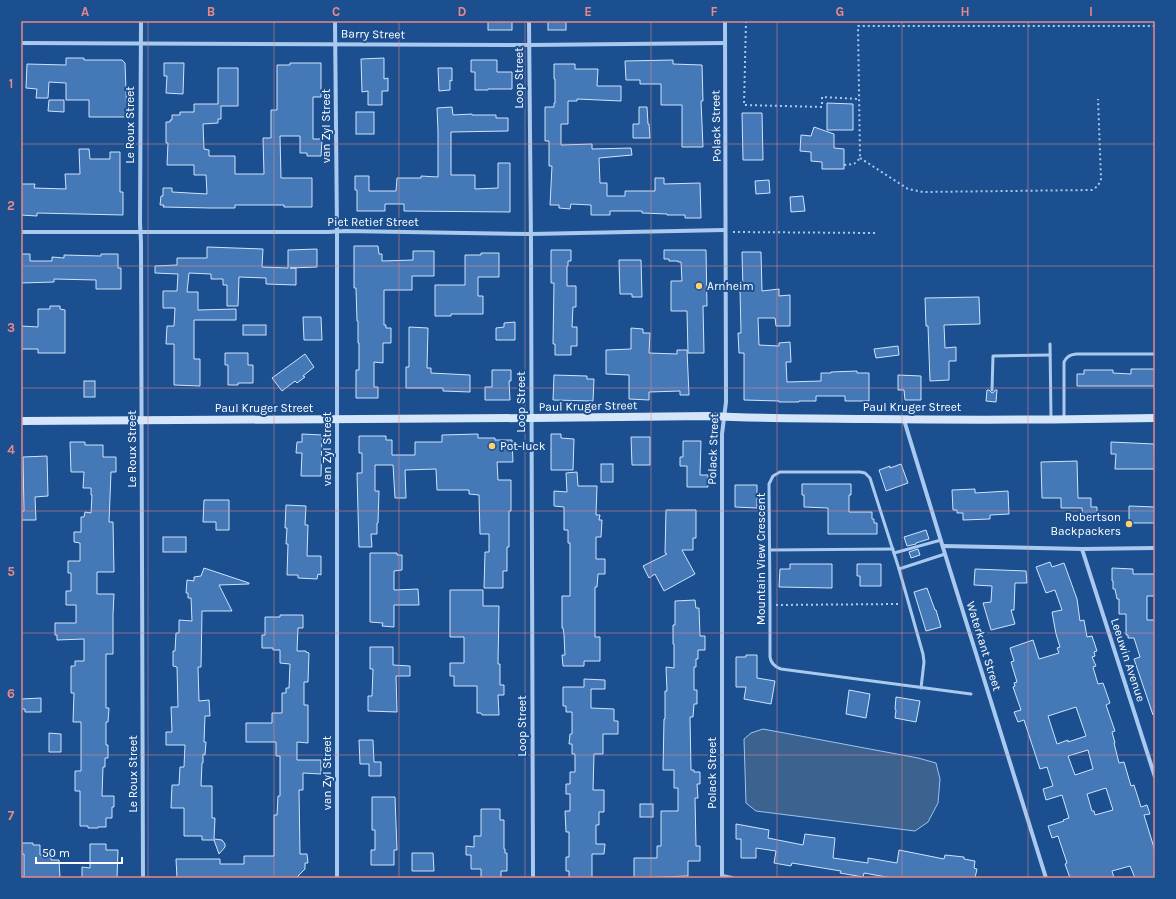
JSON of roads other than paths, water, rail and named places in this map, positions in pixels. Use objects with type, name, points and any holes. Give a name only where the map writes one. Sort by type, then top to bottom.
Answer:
[{"type":"street","name":"Le Roux Street","points":[[141,21],[143,878]]},
{"type":"street","name":"van Zyl Street","points":[[335,21],[337,231],[336,878]]},
{"type":"street","name":"Loop Street","points":[[529,21],[533,878]]},
{"type":"street","name":"Polack Street","points":[[722,877],[722,434],[726,402],[725,21]]},
{"type":"street","name":"Barry Street","points":[[21,43],[725,43]]},
{"type":"street","name":"Piet Retief Street","points":[[21,232],[337,231],[531,234],[725,231]]},
{"type":"street","name":"Paul Kruger Street","points":[[21,420],[709,416],[1051,420],[1155,418]]},
{"type":"street","name":"Waterkant Street","points":[[904,419],[940,540],[1046,878]]},
{"type":"street","points":[[943,546],[1082,549],[1155,548]]},
{"type":"street","name":"Leeuwin Avenue","points":[[1082,549],[1155,778]]},
{"type":"street","points":[[722,877],[732,878]]},
{"type":"lane","points":[[1050,344],[1051,420]]},
{"type":"lane","points":[[1064,420],[1064,362],[1066,358],[1076,354],[1155,354]]},
{"type":"lane","points":[[992,390],[993,356],[1050,355]]},
{"type":"lane","name":"Mountain View Crescent","points":[[921,688],[924,662],[923,654],[893,549],[868,475],[860,472],[780,472],[773,476],[769,484],[770,661],[776,667],[789,670],[921,688],[971,694]]},
{"type":"lane","points":[[894,553],[940,540]]},
{"type":"lane","points":[[770,550],[893,549]]},
{"type":"lane","points":[[899,569],[945,554]]},
{"type":"water","points":[[763,729],[918,758],[936,763],[940,779],[938,803],[928,822],[915,831],[756,811],[746,803],[744,739],[751,733]]},
{"type":"place","name":"Arnheim","points":[[699,286]]},
{"type":"place","name":"Pot-luck","points":[[492,446]]},
{"type":"place","name":"Robertson Backpackers","points":[[1129,524]]}]
